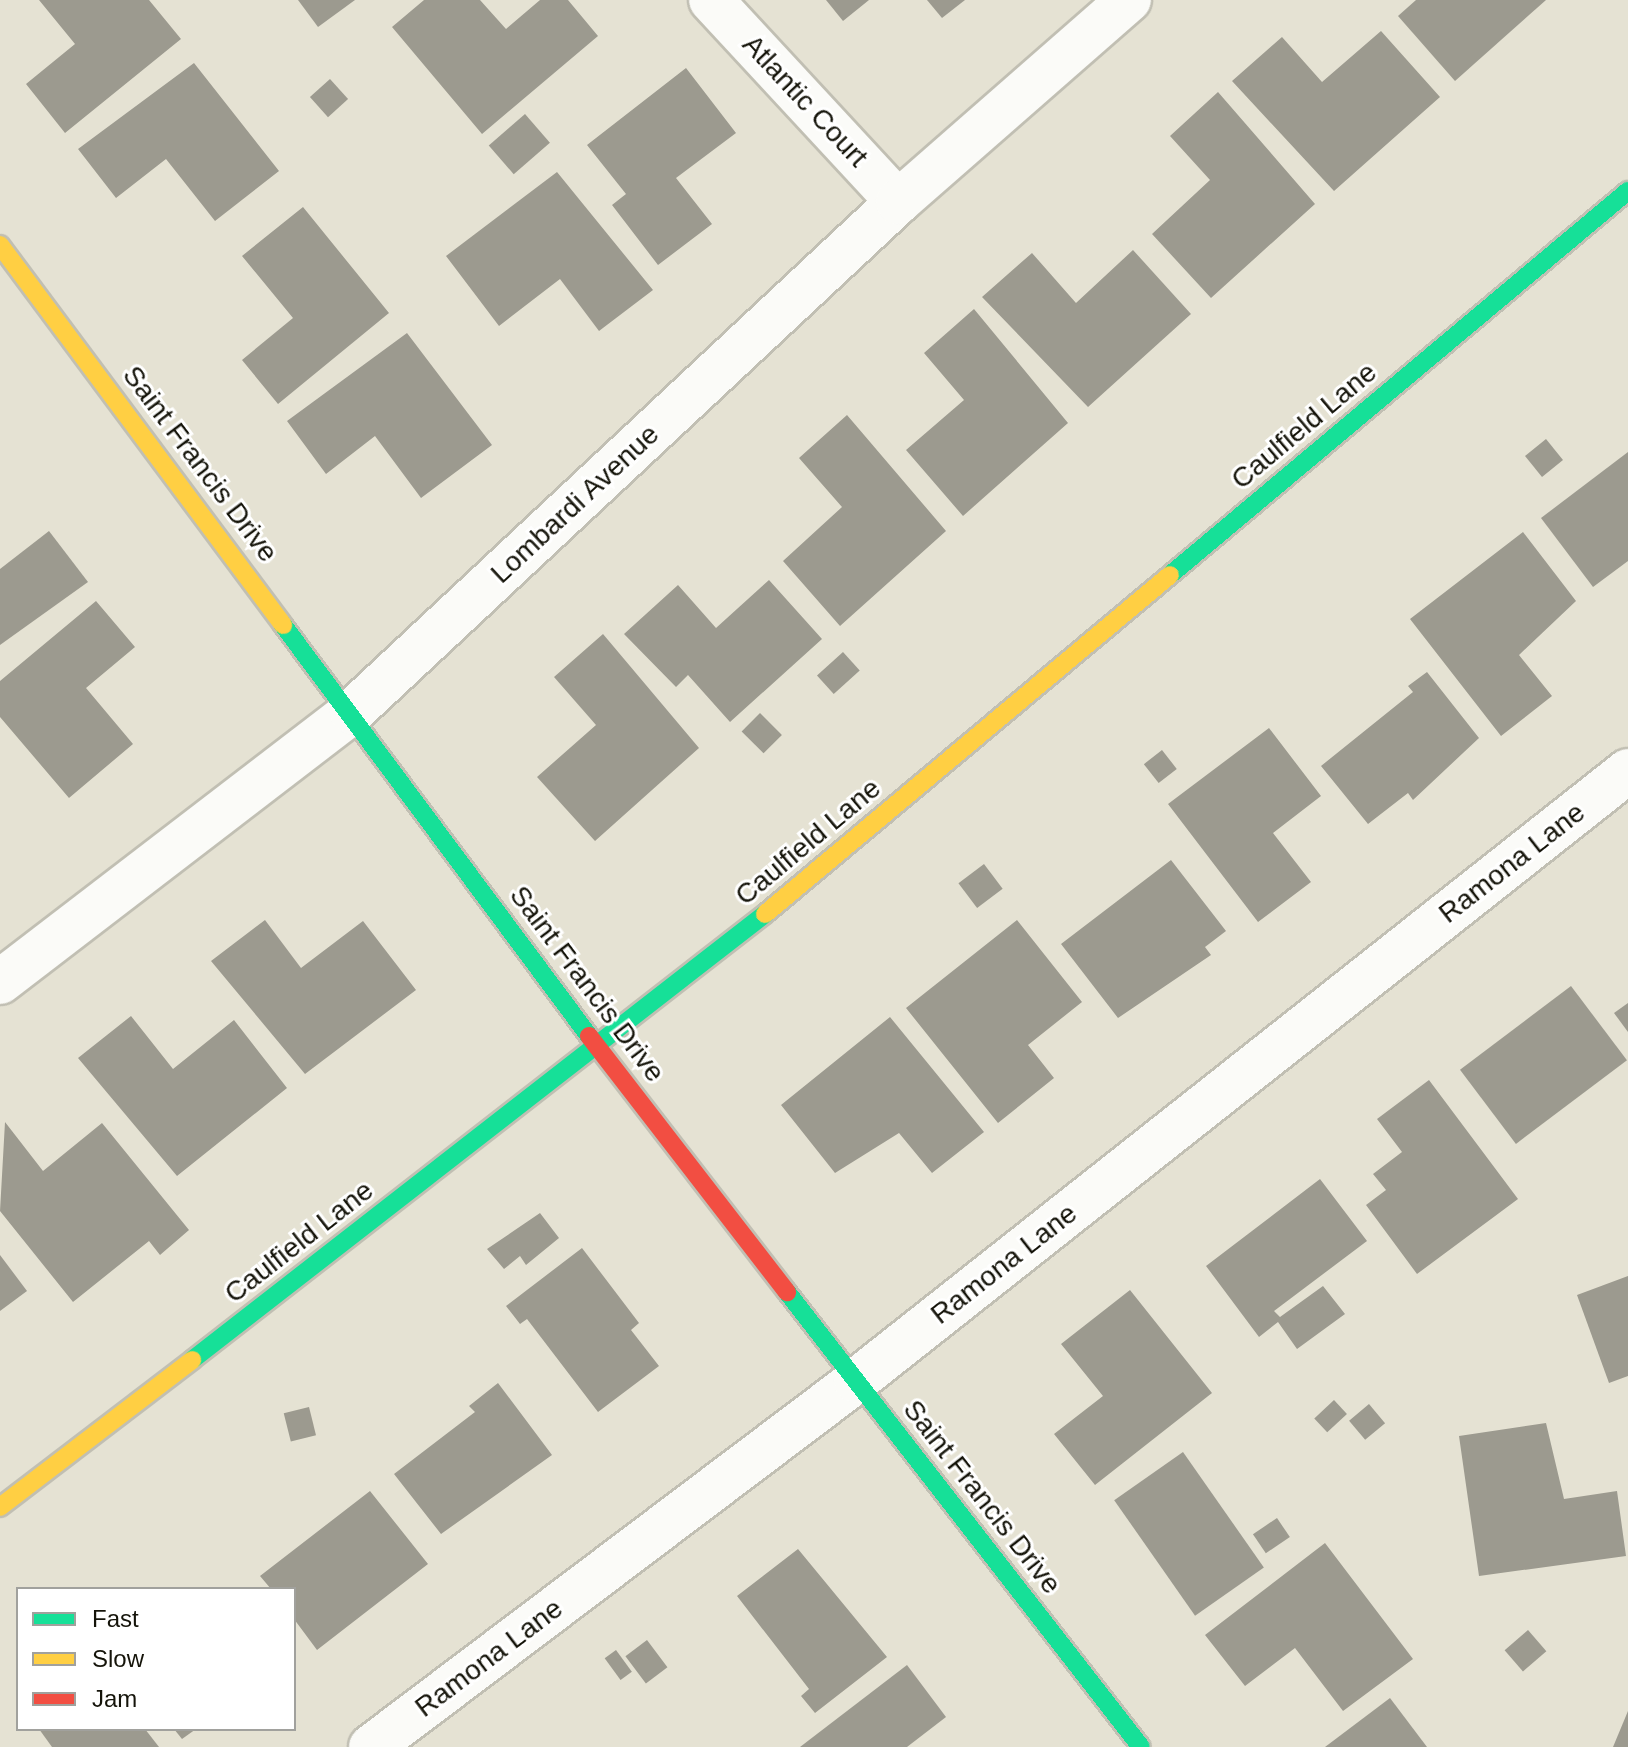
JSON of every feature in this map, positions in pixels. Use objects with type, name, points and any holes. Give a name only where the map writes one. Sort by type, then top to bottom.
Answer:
[{"type":"main road","name":"Caulfield Lane","points":[[0,1507],[598,1048],[1628,191]]},
{"type":"main road","name":"Saint Francis Drive","points":[[0,245],[352,712],[598,1048],[1141,1747]]},
{"type":"street","name":"Atlantic Court","points":[[711,0],[898,202]]},
{"type":"street","name":"Lombardi Avenue","points":[[0,982],[352,712],[898,202],[1129,0]]},
{"type":"street","name":"Ramona Lane","points":[[371,1747],[856,1381],[1628,771]]},
{"type":"building","points":[[39,0],[149,0],[181,39],[65,133],[26,84],[75,44]]},
{"type":"building","points":[[298,0],[355,0],[318,27]]},
{"type":"building","points":[[424,0],[480,0],[506,29],[540,0],[568,0],[598,36],[482,134],[392,27]]},
{"type":"building","points":[[826,0],[869,0],[843,21]]},
{"type":"building","points":[[927,0],[965,0],[942,18]]},
{"type":"building","points":[[1416,0],[1546,0],[1455,81],[1398,16]]},
{"type":"building","points":[[1381,31],[1440,97],[1334,191],[1232,81],[1282,37],[1322,82]]},
{"type":"building","points":[[194,63],[279,171],[215,221],[166,159],[116,198],[78,149]]},
{"type":"building","points":[[686,68],[736,133],[676,178],[712,224],[658,265],[612,205],[626,194],[587,145]]},
{"type":"building","points":[[330,79],[348,99],[328,117],[310,97]]},
{"type":"building","points":[[1218,92],[1315,204],[1211,298],[1152,234],[1210,180],[1170,136]]},
{"type":"building","points":[[525,114],[550,143],[514,174],[489,145]]},
{"type":"building","points":[[557,172],[653,290],[599,331],[560,279],[499,326],[446,256]]},
{"type":"building","points":[[303,207],[389,313],[278,404],[242,360],[293,318],[242,256]]},
{"type":"building","points":[[1133,250],[1191,314],[1088,407],[982,297],[1032,253],[1076,303]]},
{"type":"building","points":[[974,309],[1068,423],[963,516],[906,450],[964,400],[924,353]]},
{"type":"building","points":[[407,333],[492,445],[421,498],[375,436],[326,474],[287,421]]},
{"type":"building","points":[[847,415],[946,531],[840,626],[783,561],[842,507],[799,458]]},
{"type":"building","points":[[1546,439],[1563,460],[1542,477],[1525,456]]},
{"type":"building","points":[[1628,452],[1628,561],[1593,587],[1541,518]]},
{"type":"building","points":[[49,531],[88,582],[0,645],[0,569]]},
{"type":"building","points":[[1523,532],[1576,601],[1519,655],[1552,696],[1501,736],[1410,619]]},
{"type":"building","points":[[769,580],[822,639],[730,722],[688,675],[676,687],[624,634],[678,585],[716,628]]},
{"type":"building","points":[[96,601],[135,647],[86,688],[133,744],[69,798],[0,717],[0,681]]},
{"type":"building","points":[[603,634],[699,748],[595,841],[537,777],[596,725],[554,677]]},
{"type":"building","points":[[843,652],[860,671],[834,694],[817,675]]},
{"type":"building","points":[[1427,672],[1479,738],[1413,800],[1408,793],[1368,824],[1321,766],[1413,692],[1408,686]]},
{"type":"building","points":[[760,713],[782,735],[764,753],[742,731]]},
{"type":"building","points":[[1269,728],[1321,796],[1273,833],[1311,882],[1258,922],[1168,804]]},
{"type":"building","points":[[1162,750],[1177,769],[1159,783],[1144,764]]},
{"type":"building","points":[[1171,860],[1226,931],[1205,947],[1211,955],[1118,1018],[1061,944]]},
{"type":"building","points":[[984,864],[1003,889],[977,908],[958,883]]},
{"type":"building","points":[[265,920],[301,968],[363,921],[416,990],[305,1074],[211,961]]},
{"type":"building","points":[[1017,920],[1082,1002],[1028,1045],[1054,1078],[998,1123],[906,1008]]},
{"type":"building","points":[[1571,986],[1627,1060],[1516,1144],[1460,1070]]},
{"type":"building","points":[[1628,1003],[1628,1032],[1614,1013]]},
{"type":"building","points":[[131,1016],[173,1069],[234,1020],[287,1088],[177,1176],[78,1058]]},
{"type":"building","points":[[890,1017],[984,1132],[932,1173],[899,1133],[835,1173],[781,1105]]},
{"type":"building","points":[[1429,1080],[1518,1199],[1417,1274],[1366,1205],[1386,1190],[1373,1174],[1402,1152],[1377,1119]]},
{"type":"building","points":[[5,1122],[43,1171],[102,1123],[189,1230],[160,1255],[149,1241],[73,1302],[0,1211]]},
{"type":"building","points":[[1320,1179],[1367,1241],[1274,1311],[1280,1317],[1323,1286],[1345,1314],[1297,1349],[1278,1322],[1259,1337],[1206,1266]]},
{"type":"building","points":[[540,1213],[559,1238],[526,1265],[520,1256],[504,1269],[487,1249]]},
{"type":"building","points":[[582,1248],[639,1323],[631,1330],[659,1366],[598,1412],[527,1319],[520,1324],[506,1306]]},
{"type":"building","points":[[0,1255],[27,1291],[0,1311]]},
{"type":"building","points":[[1628,1276],[1628,1376],[1609,1383],[1577,1295]]},
{"type":"building","points":[[1130,1290],[1212,1393],[1095,1485],[1054,1434],[1103,1396],[1061,1344]]},
{"type":"building","points":[[498,1383],[552,1455],[441,1534],[394,1474],[475,1412],[469,1406]]},
{"type":"building","points":[[1334,1400],[1347,1414],[1327,1432],[1314,1418]]},
{"type":"building","points":[[1369,1404],[1385,1423],[1365,1440],[1349,1421]]},
{"type":"building","points":[[309,1407],[316,1435],[291,1441],[284,1413]]},
{"type":"building","points":[[1546,1423],[1564,1499],[1617,1491],[1626,1556],[1479,1576],[1459,1436]]},
{"type":"building","points":[[1183,1452],[1264,1568],[1195,1616],[1114,1500]]},
{"type":"building","points":[[370,1491],[428,1564],[317,1650],[296,1622],[296,1587],[269,1587],[260,1576]]},
{"type":"building","points":[[1277,1518],[1290,1537],[1266,1553],[1253,1534]]},
{"type":"building","points":[[1325,1543],[1413,1659],[1343,1711],[1295,1648],[1245,1686],[1205,1635]]},
{"type":"building","points":[[798,1549],[887,1657],[815,1713],[801,1696],[809,1689],[737,1596]]},
{"type":"building","points":[[1528,1630],[1546,1651],[1523,1671],[1505,1650]]},
{"type":"building","points":[[647,1640],[667,1667],[646,1683],[625,1656]]},
{"type":"building","points":[[616,1650],[632,1672],[621,1680],[605,1658]]},
{"type":"building","points":[[907,1665],[946,1717],[907,1747],[800,1747]]},
{"type":"building","points":[[1390,1698],[1427,1747],[1325,1747]]},
{"type":"building","points":[[1628,1711],[1628,1747],[1613,1747]]},
{"type":"building","points":[[40,1731],[147,1731],[159,1747],[52,1747]]},
{"type":"building","points":[[176,1731],[193,1731],[182,1739]]},
{"type":"traffic: fast","points":[[1170,575],[1628,191]]},
{"type":"traffic: fast","points":[[283,625],[589,1036]]},
{"type":"traffic: fast","points":[[192,1360],[765,914]]},
{"type":"traffic: fast","points":[[787,1292],[1141,1747]]},
{"type":"traffic: slow","points":[[0,245],[283,625]]},
{"type":"traffic: slow","points":[[765,914],[1170,575]]},
{"type":"traffic: slow","points":[[0,1507],[192,1360]]},
{"type":"traffic: jam","points":[[589,1036],[787,1292]]}]
